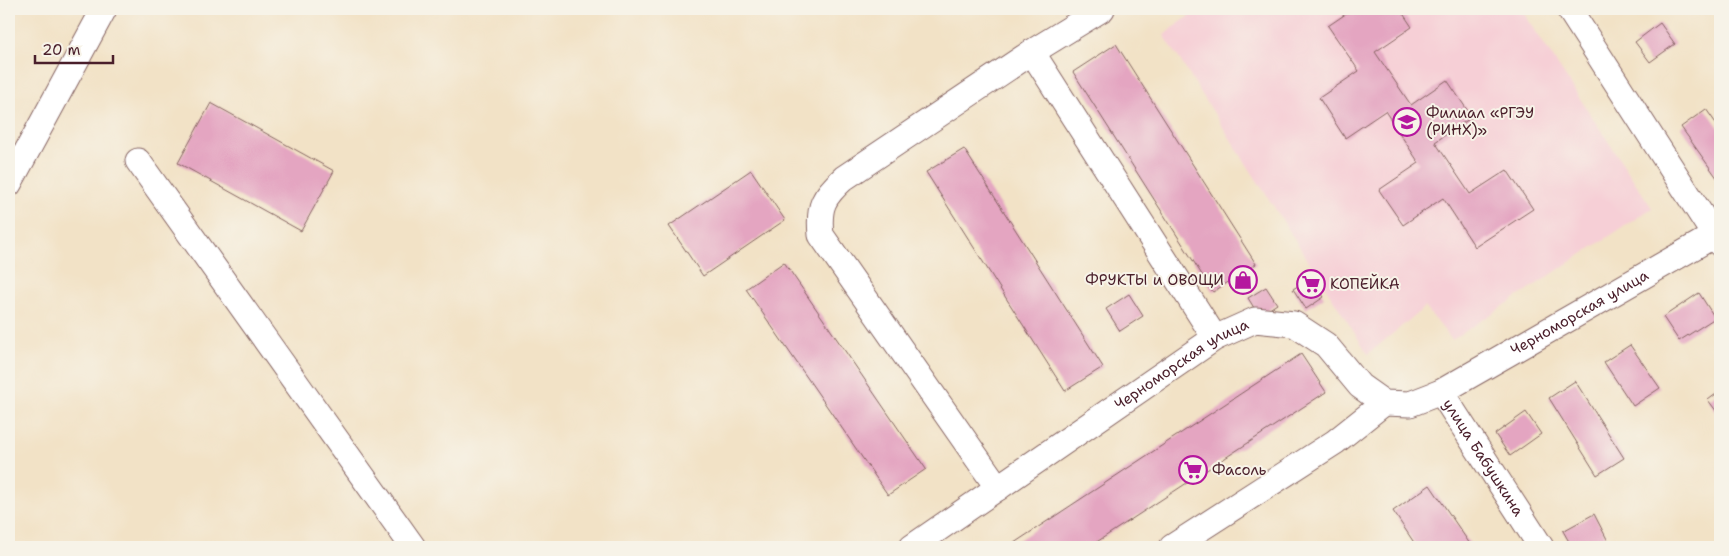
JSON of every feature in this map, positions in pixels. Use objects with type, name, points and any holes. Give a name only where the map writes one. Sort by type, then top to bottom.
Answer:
[{"type":"street","points":[[9,184],[104,9]]},
{"type":"street","points":[[998,488],[821,235],[819,215],[827,194],[844,178],[1032,52],[1102,9]]},
{"type":"street","points":[[1569,9],[1718,237]]},
{"type":"street","points":[[1032,52],[1215,338]]},
{"type":"street","points":[[138,161],[412,547]]},
{"type":"street","name":"Черноморская улица","points":[[912,547],[1215,338],[1255,320],[1294,324],[1326,345],[1360,386],[1384,403],[1410,404],[1441,392],[1718,237]]},
{"type":"street","name":"улица Бабушкина","points":[[1441,392],[1541,547]]},
{"type":"street","points":[[1172,547],[1335,442],[1384,403]]},
{"type":"shaded area","name":"Филиал «РГЭУ (РИНХ)»","points":[[1198,9],[1521,9],[1652,208],[1452,340],[1425,307],[1368,354],[1164,35]]},
{"type":"building","points":[[1353,9],[1400,9],[1412,27],[1375,52],[1411,105],[1447,80],[1472,117],[1435,142],[1470,194],[1507,170],[1533,209],[1475,247],[1443,198],[1403,225],[1379,190],[1419,163],[1385,111],[1345,138],[1319,98],[1359,71],[1328,26]]},
{"type":"building","points":[[1660,23],[1675,44],[1650,62],[1635,42]]},
{"type":"building","points":[[1116,44],[1256,264],[1213,292],[1073,72]]},
{"type":"building","points":[[211,103],[334,171],[301,231],[178,163]]},
{"type":"building","points":[[1706,109],[1720,129],[1720,182],[1681,127]]},
{"type":"building","points":[[964,149],[1103,367],[1065,391],[926,172]]},
{"type":"building","points":[[751,170],[785,220],[703,276],[669,226]]},
{"type":"building","points":[[784,262],[926,469],[888,495],[746,289]]},
{"type":"building","points":[[1311,278],[1324,297],[1306,309],[1293,289]]},
{"type":"building","points":[[1266,287],[1277,304],[1259,316],[1248,298]]},
{"type":"building","points":[[1699,293],[1715,318],[1679,341],[1663,317]]},
{"type":"building","points":[[1129,294],[1143,316],[1120,331],[1106,309]]},
{"type":"building","points":[[1630,345],[1660,388],[1633,406],[1604,362]]},
{"type":"building","points":[[1301,354],[1326,392],[1089,547],[1008,547]]},
{"type":"building","points":[[1575,381],[1624,458],[1597,475],[1549,398]]},
{"type":"building","points":[[1720,391],[1720,416],[1708,400]]},
{"type":"building","points":[[1526,412],[1541,434],[1510,456],[1495,434]]},
{"type":"building","points":[[1430,485],[1472,547],[1417,547],[1393,511]]},
{"type":"building","points":[[1594,514],[1609,543],[1601,547],[1572,547],[1563,531]]},
{"type":"place","name":"Филиал «РГЭУ (РИНХ)»","points":[[1407,122]]},
{"type":"place","name":"ФРУКТЫ и ОВОЩИ","points":[[1243,280]]},
{"type":"place","name":"КОПЕЙКА","points":[[1311,284]]},
{"type":"place","name":"Фасоль","points":[[1193,470]]}]
